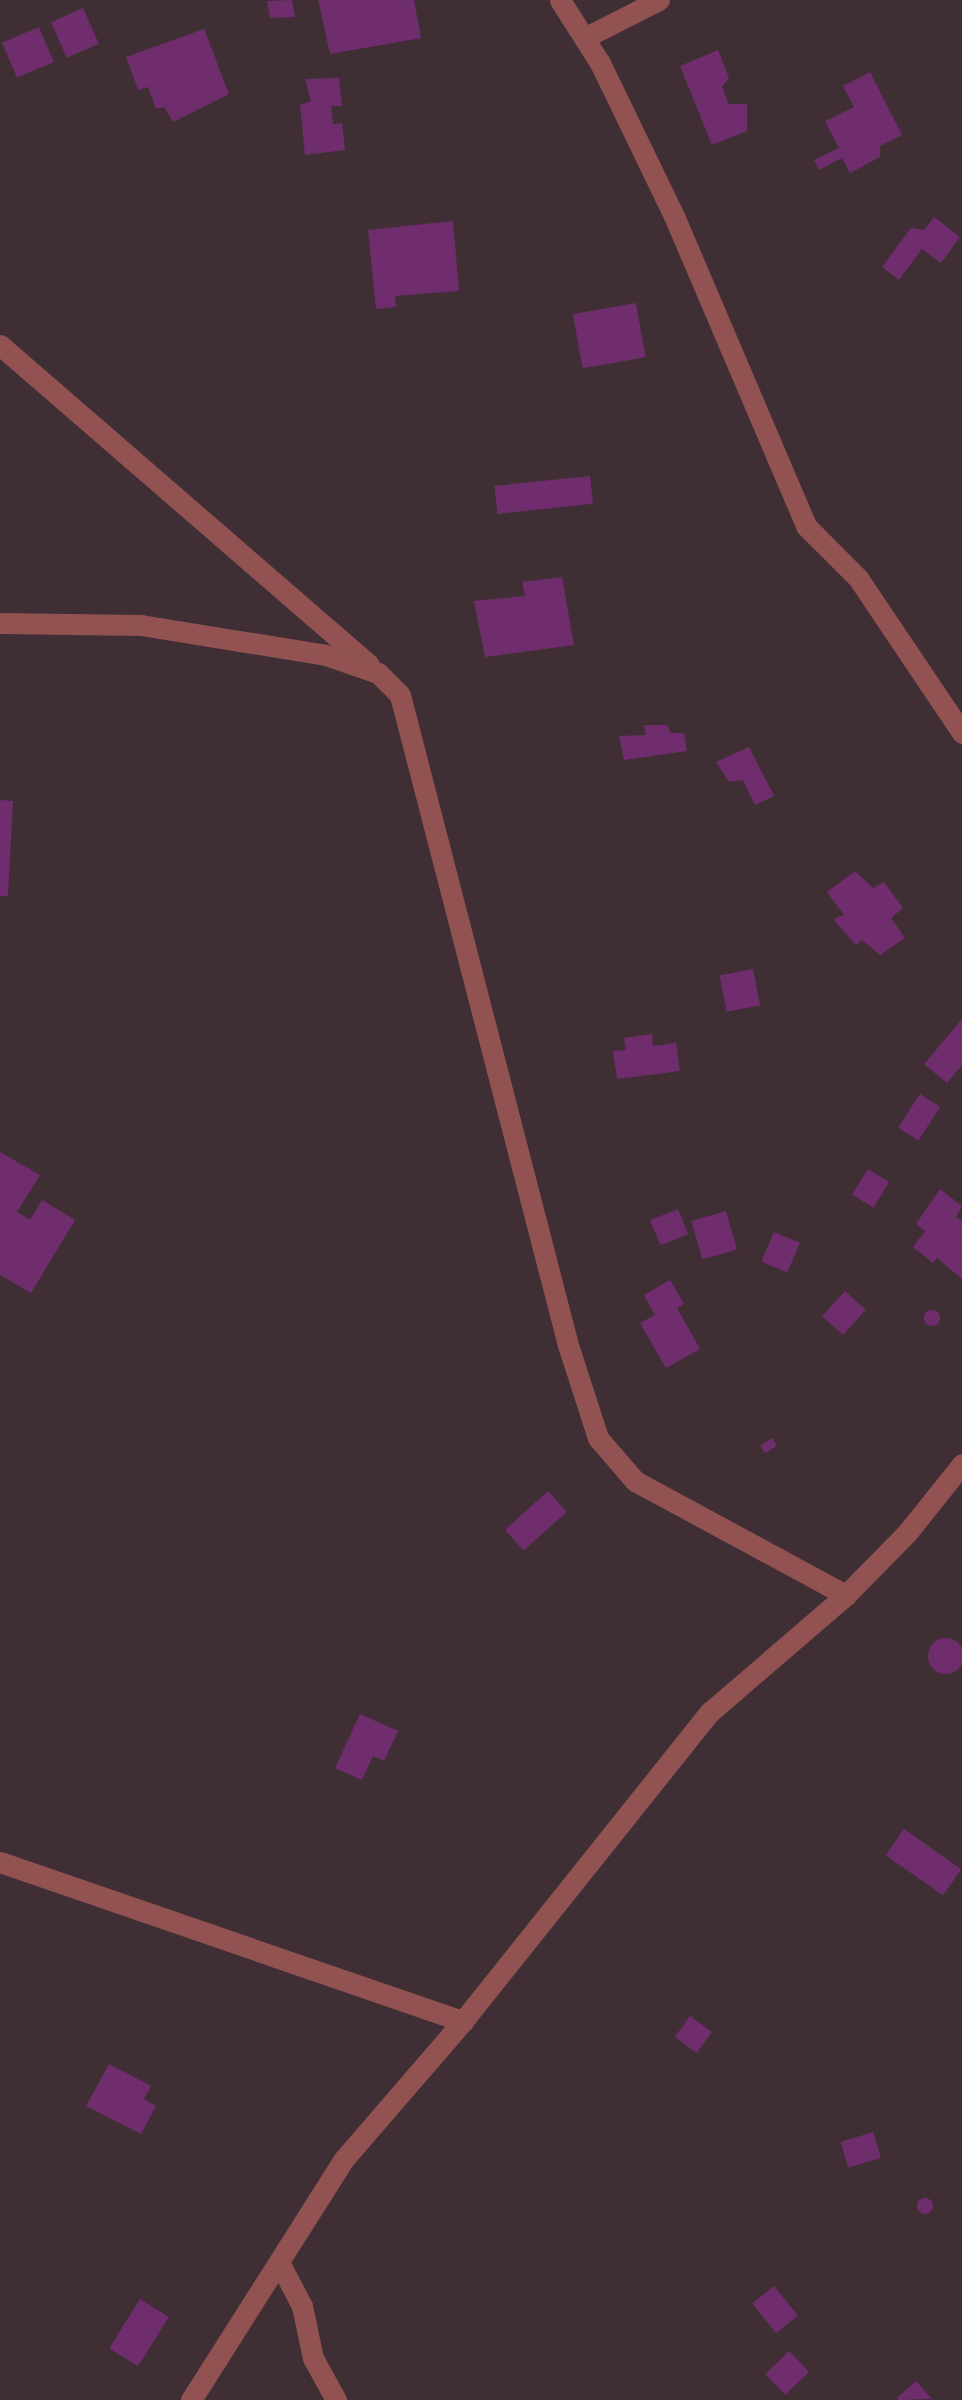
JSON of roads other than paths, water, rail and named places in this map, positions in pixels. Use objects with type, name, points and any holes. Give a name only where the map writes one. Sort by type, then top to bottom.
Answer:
[{"type":"street","points":[[560,0],[584,38],[674,216],[806,526],[858,578],[962,733]]},
{"type":"street","points":[[584,38],[659,0]]},
{"type":"street","points":[[0,345],[400,695],[568,1345],[598,1438],[635,1481],[846,1595]]},
{"type":"street","points":[[0,623],[141,625],[326,655],[378,673]]},
{"type":"street","points":[[191,2400],[344,2159],[463,2021],[710,1712],[846,1595],[907,1533],[962,1464]]},
{"type":"street","points":[[0,1863],[463,2021]]},
{"type":"street","points":[[279,2262],[302,2306],[313,2358],[336,2400]]}]
